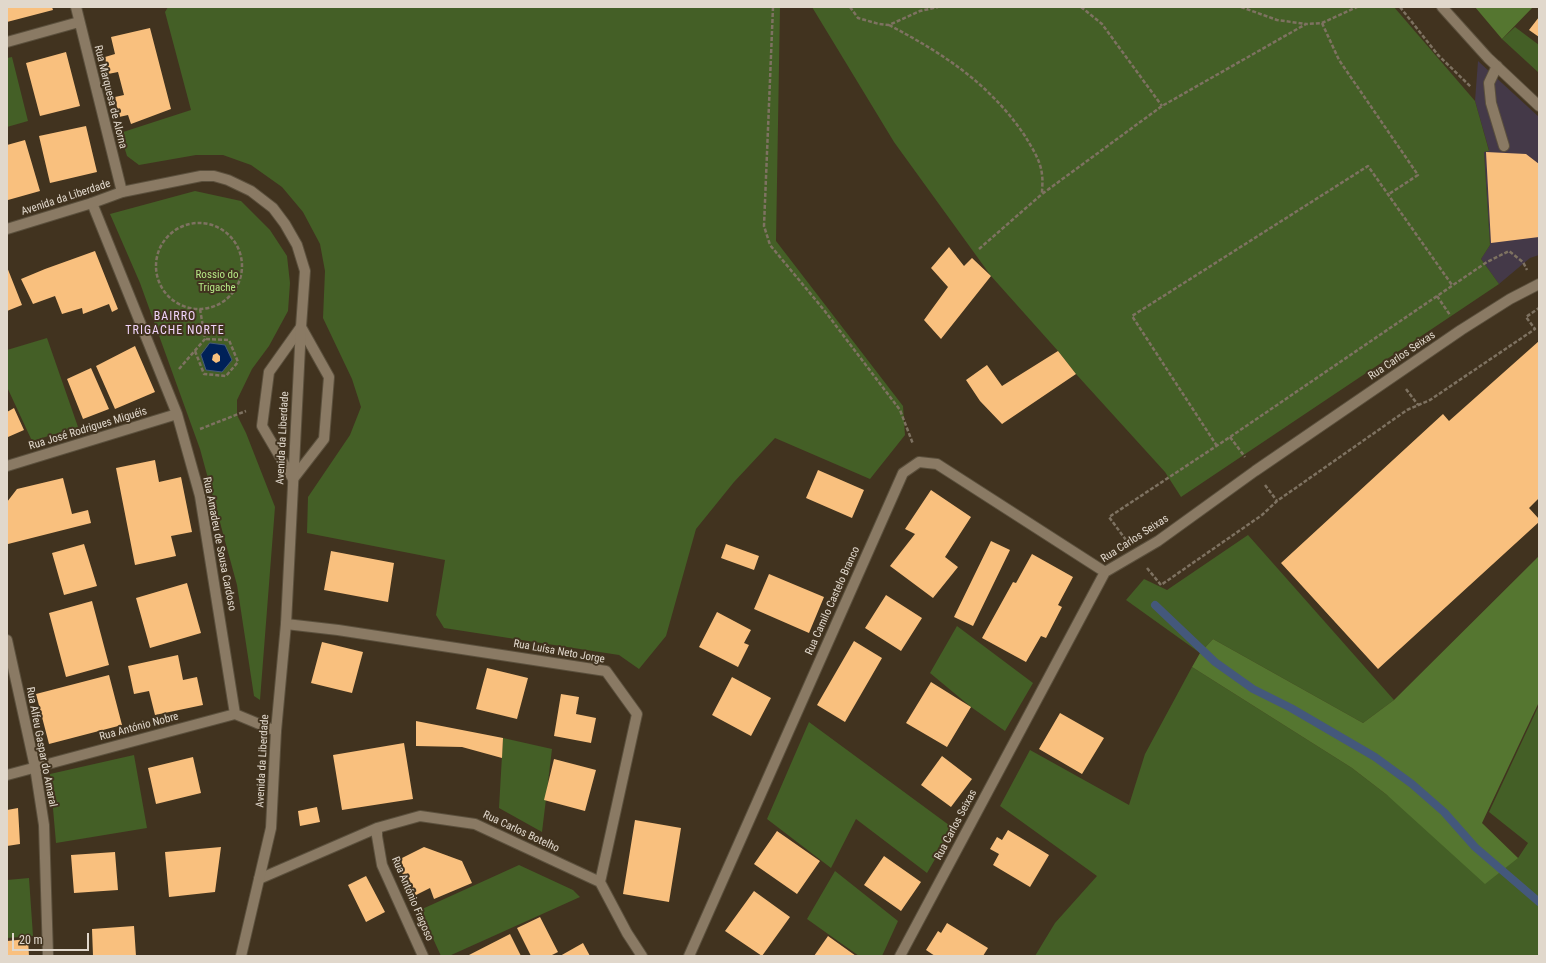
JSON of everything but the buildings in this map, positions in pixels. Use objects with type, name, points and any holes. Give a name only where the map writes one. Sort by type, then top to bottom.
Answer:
[{"type":"street","name":"Rua Marquesa de Alorna","points":[[76,7],[122,192]]},
{"type":"street","points":[[1442,7],[1497,66],[1539,106]]},
{"type":"street","points":[[7,42],[79,22]]},
{"type":"street","points":[[1497,66],[1489,83],[1491,103],[1504,146]]},
{"type":"street","name":"Avenida da Liberdade","points":[[7,229],[92,203],[122,192],[201,176],[214,176],[228,180],[251,191],[273,208],[286,224],[297,245],[305,271],[286,624],[276,731],[271,828],[241,956]]},
{"type":"street","name":"Rua Amadeu de Sousa Cardoso","points":[[92,203],[177,414],[200,496],[236,714]]},
{"type":"street","name":"Rua Carlos Seixas","points":[[900,956],[1105,572],[1158,541],[1261,467],[1461,330],[1510,299],[1537,285]]},
{"type":"street","points":[[301,327],[329,377],[324,439],[293,479],[262,426],[269,372],[301,327]]},
{"type":"street","name":"Rua José Rodrigues Miguéis","points":[[7,466],[177,414]]},
{"type":"street","points":[[920,462],[937,464],[1105,572]]},
{"type":"street","name":"Rua Camilo Castelo Branco","points":[[689,956],[903,473],[920,462]]},
{"type":"street","name":"Rua Luísa Neto Jorge","points":[[286,624],[338,630],[606,671],[637,714],[600,882]]},
{"type":"street","name":"Rua Alfeu Gaspar do Amaral","points":[[7,640],[35,767],[44,825],[48,956]]},
{"type":"street","points":[[236,714],[276,731]]},
{"type":"street","name":"Rua António Nobre","points":[[7,775],[236,714]]},
{"type":"street","name":"Rua Carlos Botelho","points":[[259,879],[377,828],[420,816],[474,824],[600,882]]},
{"type":"street","name":"Rua António Fragoso","points":[[377,828],[382,865],[423,956]]},
{"type":"street","points":[[600,882],[627,933],[642,956]]},
{"type":"path","points":[[773,7],[764,226],[770,246],[824,310],[900,410],[920,462]]},
{"type":"path","points":[[850,7],[858,18],[879,24],[889,25],[944,56],[996,99],[1017,124],[1034,151],[1042,174],[1042,194]]},
{"type":"path","points":[[889,25],[920,11],[938,7]]},
{"type":"path","points":[[1081,7],[1102,24],[1162,106]]},
{"type":"path","points":[[1241,7],[1277,20],[1306,24],[1322,23],[1357,7]]},
{"type":"path","points":[[1400,7],[1438,55],[1466,83],[1491,103]]},
{"type":"path","points":[[1322,23],[1342,65],[1418,175],[1388,194]]},
{"type":"path","points":[[979,249],[1042,194],[1162,106],[1306,24]]},
{"type":"path","points":[[1217,446],[1132,316],[1368,166],[1452,285]]},
{"type":"path","points":[[203,222],[217,226],[229,234],[238,246],[242,260],[242,274],[236,288],[227,299],[214,307],[200,309],[186,307],[173,301],[163,291],[157,278],[155,264],[158,250],[165,238],[176,229],[189,223],[203,222]]},
{"type":"path","points":[[1537,285],[1523,262],[1509,251],[1487,262],[1217,446],[1109,517],[1161,585],[1262,515],[1277,501],[1407,410],[1430,400],[1535,329],[1526,316],[1539,308]]},
{"type":"path","points":[[1437,296],[1461,330]]},
{"type":"path","points":[[164,380],[173,375],[205,339],[200,309]]},
{"type":"path","points":[[195,351],[204,374],[226,376],[238,362],[229,340],[205,339]]},
{"type":"path","points":[[182,435],[265,404]]},
{"type":"shaded area","points":[[1478,61],[1539,117],[1539,255],[1530,258],[1499,284],[1481,259],[1490,245],[1484,152],[1489,150],[1475,101]]},
{"type":"green space","points":[[168,7],[780,7],[776,241],[903,406],[905,435],[870,479],[775,438],[734,482],[696,529],[666,636],[639,669],[619,655],[444,628],[436,615],[445,560],[307,533],[308,497],[350,435],[361,407],[352,379],[323,318],[325,271],[320,244],[303,212],[282,187],[251,165],[223,155],[196,155],[139,165],[127,156],[120,133],[191,110],[165,12]]},
{"type":"green space","points":[[812,7],[1394,7],[1475,101],[1489,151],[1484,152],[1490,245],[1481,259],[1499,284],[1181,497],[1165,472],[1076,374],[1058,351],[991,276],[894,142]]},
{"type":"green space","points":[[1475,7],[1533,7],[1502,39]]},
{"type":"green space","points":[[1515,27],[1539,45],[1539,73],[1502,39]]},
{"type":"green space","points":[[12,57],[28,121],[7,127],[7,58]]},
{"type":"green space","name":"Rossio do Trigache","points":[[195,191],[241,201],[270,230],[287,256],[290,283],[288,311],[269,346],[252,369],[237,400],[237,415],[246,433],[275,507],[260,700],[254,696],[237,585],[200,449],[140,283],[110,214]]},
{"type":"green space","points":[[47,338],[78,427],[32,441],[7,387],[7,350]]},
{"type":"green space","points":[[1248,535],[1394,700],[1363,723],[1213,639],[1200,653],[1126,600],[1144,579],[1167,590]]},
{"type":"green space","points":[[1539,556],[1539,702],[1482,823],[1518,858],[1485,884],[1387,795],[1352,768],[1192,667],[1200,653],[1213,639],[1363,723],[1394,700]]},
{"type":"green space","points":[[957,626],[1033,683],[1005,731],[971,707],[930,673]]},
{"type":"green space","points":[[1192,667],[1352,768],[1387,795],[1518,858],[1528,843],[1489,812],[1539,705],[1539,956],[1035,956],[1055,923],[1097,876],[1000,806],[1030,750],[1129,805],[1145,754]]},
{"type":"green space","points":[[809,722],[953,828],[927,873],[856,819],[831,868],[767,819]]},
{"type":"green space","points":[[503,738],[552,749],[542,832],[499,808]]},
{"type":"green space","points":[[134,755],[147,828],[56,843],[50,774]]},
{"type":"green space","points":[[519,865],[573,890],[580,897],[449,956],[441,956],[420,910]]},
{"type":"green space","points":[[835,871],[898,921],[882,956],[859,956],[807,919]]},
{"type":"green space","points":[[29,878],[33,936],[7,938],[7,880]]},
{"type":"water","points":[[210,343],[225,345],[232,360],[222,372],[206,370],[201,355]]},
{"type":"waterway","points":[[1155,605],[1215,662],[1253,689],[1291,708],[1375,757],[1412,784],[1444,812],[1475,847],[1539,902]]},
{"type":"district","name":"BAIRRO TRIGACHE NORTE","points":[[175,324]]}]
